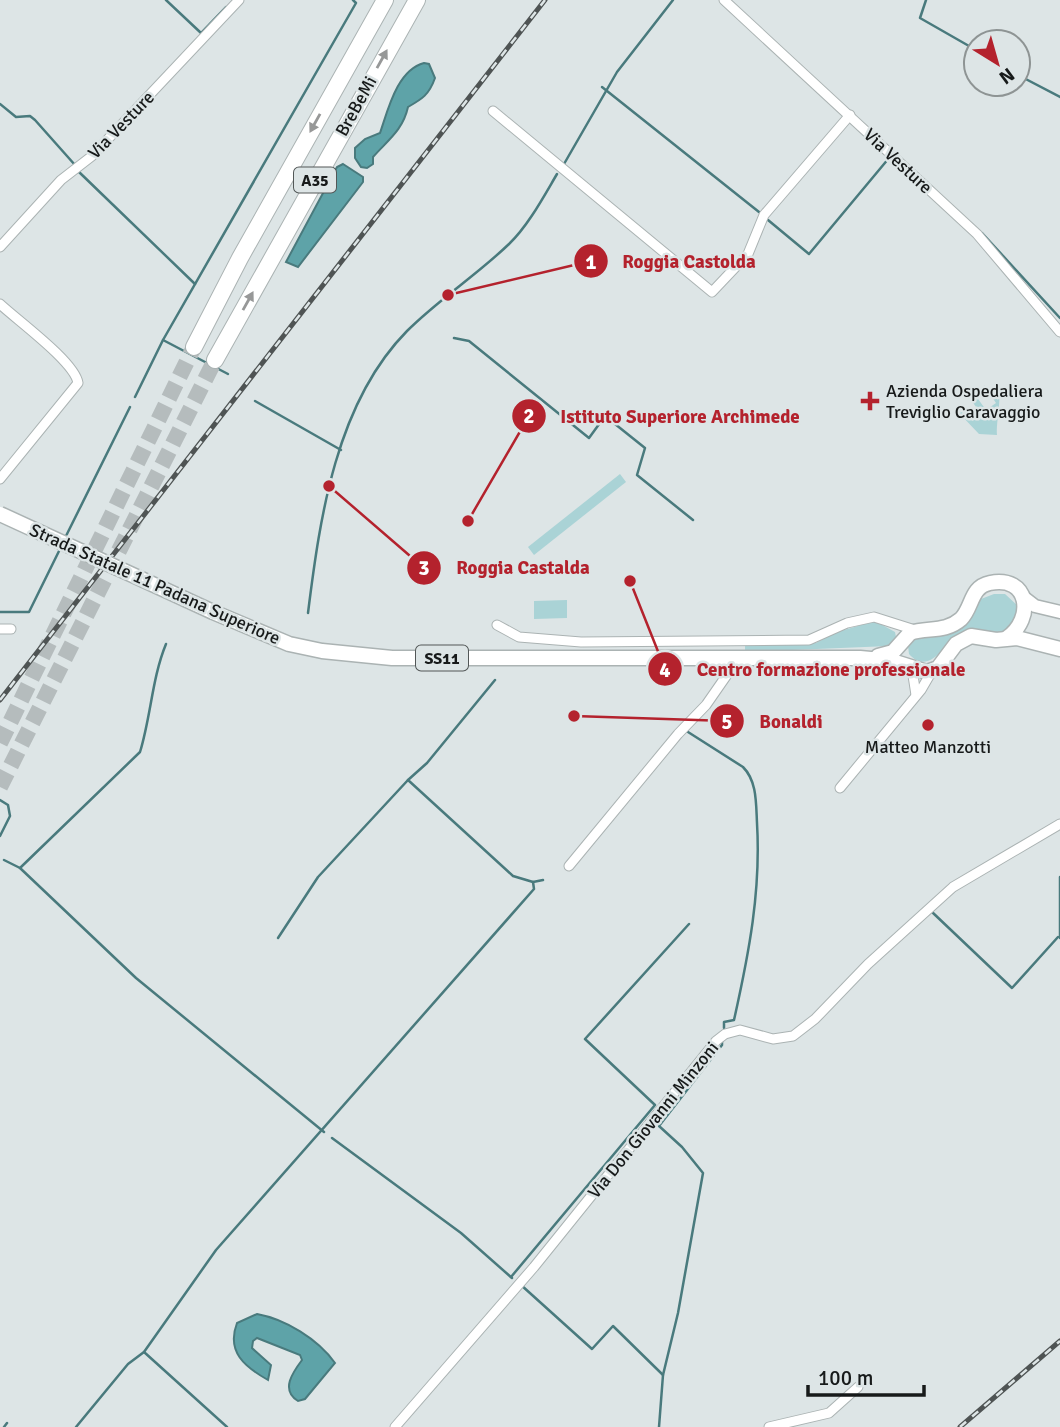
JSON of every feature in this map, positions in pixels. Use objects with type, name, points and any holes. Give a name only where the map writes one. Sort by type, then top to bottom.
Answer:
[{"type":"highway","name":"BreBeMi","points":[[194,347],[240,258],[385,0]]},
{"type":"highway","name":"BreBeMi","points":[[215,360],[417,0]]},
{"type":"main road","name":"Strada Statale 11 Padana Superiore","points":[[0,514],[282,641],[322,651],[392,658],[563,658],[731,663],[860,658]]},
{"type":"main road","points":[[860,658],[888,655],[918,631],[939,631],[954,624],[966,612],[973,594],[986,584],[1005,583],[1022,596],[1024,617],[1032,634],[1058,649]]},
{"type":"main road","points":[[1007,638],[1020,626],[1024,617]]},
{"type":"main road","points":[[860,658],[927,672],[943,663],[950,649],[971,636],[992,640],[1021,638],[1058,649]]},
{"type":"main road","points":[[902,642],[901,656],[910,667]]},
{"type":"street","name":"Via Vesture","points":[[0,247],[61,180],[92,156],[239,0]]},
{"type":"street","name":"Via Vesture","points":[[724,0],[977,234],[1060,332]]},
{"type":"street","points":[[492,111],[712,292],[748,254],[764,215],[850,116]]},
{"type":"street","points":[[0,304],[64,361],[77,376],[78,383],[0,478]]},
{"type":"street","points":[[1022,596],[1033,605],[1055,611]]},
{"type":"street","points":[[1024,617],[1032,611],[1055,611]]},
{"type":"street","points":[[497,625],[519,637],[563,642],[809,640],[867,618],[890,620],[918,631]]},
{"type":"street","points":[[890,620],[902,642]]},
{"type":"street","points":[[0,629],[11,629]]},
{"type":"street","points":[[569,866],[678,734],[706,705],[731,663]]},
{"type":"street","points":[[910,667],[916,695]]},
{"type":"street","points":[[840,788],[934,670]]},
{"type":"street","name":"Via Don Giovanni Minzoni","points":[[395,1427],[534,1267],[716,1041],[740,1030],[773,1039],[793,1036],[961,880],[1060,824]]},
{"type":"street","points":[[769,1427],[829,1413],[858,1387]]},
{"type":"shaded area","points":[[429,64],[435,78],[428,93],[408,107],[399,128],[373,157],[373,164],[367,168],[361,167],[355,158],[355,148],[365,139],[380,133],[400,82],[415,67]]},
{"type":"shaded area","points":[[343,164],[363,177],[363,182],[298,267],[286,262],[337,167]]},
{"type":"shaded area","points":[[984,385],[994,393],[998,389],[997,435],[979,434],[960,414],[962,409],[972,421],[981,414],[969,397],[973,392],[986,410],[996,403]]},
{"type":"shaded area","points":[[620,474],[626,482],[534,555],[528,547]]},
{"type":"shaded area","points":[[994,594],[1005,594],[1018,606],[1019,618],[1001,634],[968,631],[932,659],[924,662],[909,654],[908,646],[917,638],[949,633],[981,599]]},
{"type":"shaded area","points":[[567,600],[567,618],[534,619],[534,601]]},
{"type":"shaded area","points":[[875,621],[895,632],[896,637],[889,646],[745,652],[745,645],[816,643],[837,632]]},
{"type":"shaded area","points":[[257,1314],[279,1320],[300,1331],[320,1346],[335,1363],[305,1399],[298,1401],[293,1397],[289,1386],[292,1375],[302,1360],[300,1355],[257,1338],[253,1341],[252,1348],[271,1365],[268,1380],[240,1358],[234,1342],[237,1323]]},
{"type":"waterway","points":[[166,0],[201,33],[226,7]]},
{"type":"waterway","points":[[135,397],[163,340],[356,3],[353,0]]},
{"type":"waterway","points":[[564,164],[617,72],[673,0]]},
{"type":"waterway","points":[[926,0],[920,18],[962,42]]},
{"type":"waterway","points":[[1032,82],[1060,97]]},
{"type":"waterway","points":[[602,87],[759,212]]},
{"type":"waterway","points":[[0,104],[16,117],[30,116],[35,120],[75,165]]},
{"type":"waterway","points":[[768,220],[809,254],[889,158],[891,160]]},
{"type":"waterway","points":[[79,172],[195,284]]},
{"type":"waterway","points":[[308,613],[319,539],[335,463],[363,392],[383,360],[407,331],[516,237],[557,174]]},
{"type":"waterway","points":[[982,233],[1060,318]]},
{"type":"waterway","points":[[454,338],[469,341],[589,438],[605,416],[645,448],[637,475],[693,520]]},
{"type":"waterway","points":[[163,340],[228,374]]},
{"type":"waterway","points":[[255,401],[341,450]]},
{"type":"waterway","points":[[65,538],[130,407]]},
{"type":"waterway","points":[[0,612],[29,612],[61,547]]},
{"type":"waterway","points":[[20,868],[140,752],[166,644]]},
{"type":"waterway","points":[[495,680],[427,763],[408,780],[513,876],[533,882],[543,880]]},
{"type":"waterway","points":[[688,732],[743,767],[751,779],[756,800],[758,848],[753,922],[734,1020],[724,1022],[724,1028]]},
{"type":"waterway","points":[[278,938],[318,877],[408,780]]},
{"type":"waterway","points":[[0,800],[8,805],[10,816],[0,836]]},
{"type":"waterway","points":[[4,860],[20,868],[136,978],[324,1132]]},
{"type":"waterway","points":[[1060,877],[1060,938]]},
{"type":"waterway","points":[[76,1427],[128,1364],[144,1352],[216,1250],[534,889],[533,882]]},
{"type":"waterway","points":[[932,912],[1012,988],[1058,937]]},
{"type":"waterway","points":[[511,1277],[655,1105],[585,1039],[689,924]]},
{"type":"waterway","points":[[663,1375],[678,1313],[703,1173],[682,1147],[659,1126],[722,1045],[722,1040]]},
{"type":"waterway","points":[[332,1138],[461,1233],[512,1278]]},
{"type":"waterway","points":[[521,1285],[592,1349],[613,1326],[663,1375],[659,1427]]},
{"type":"waterway","points":[[144,1352],[227,1427]]},
{"type":"waterway","points":[[4,1427],[7,1423]]},
{"type":"tunnel","points":[[0,743],[194,347]]},
{"type":"tunnel","points":[[0,787],[215,360]]},
{"type":"railway","points":[[0,700],[545,0]]},
{"type":"railway","points":[[960,1427],[1060,1341]]},
{"type":"place","name":"Roggia Castolda","points":[[448,295]]},
{"type":"place","name":"Azienda Ospedaliera Treviglio Caravaggio","points":[[870,401]]},
{"type":"place","name":"Roggia Castalda","points":[[329,486]]},
{"type":"place","name":"Istituto Superiore Archimede","points":[[468,521]]},
{"type":"place","name":"Centro formazione professionale","points":[[630,581]]},
{"type":"place","name":"Bonaldi","points":[[574,716]]},
{"type":"place","name":"Matteo Manzotti","points":[[928,725]]}]
